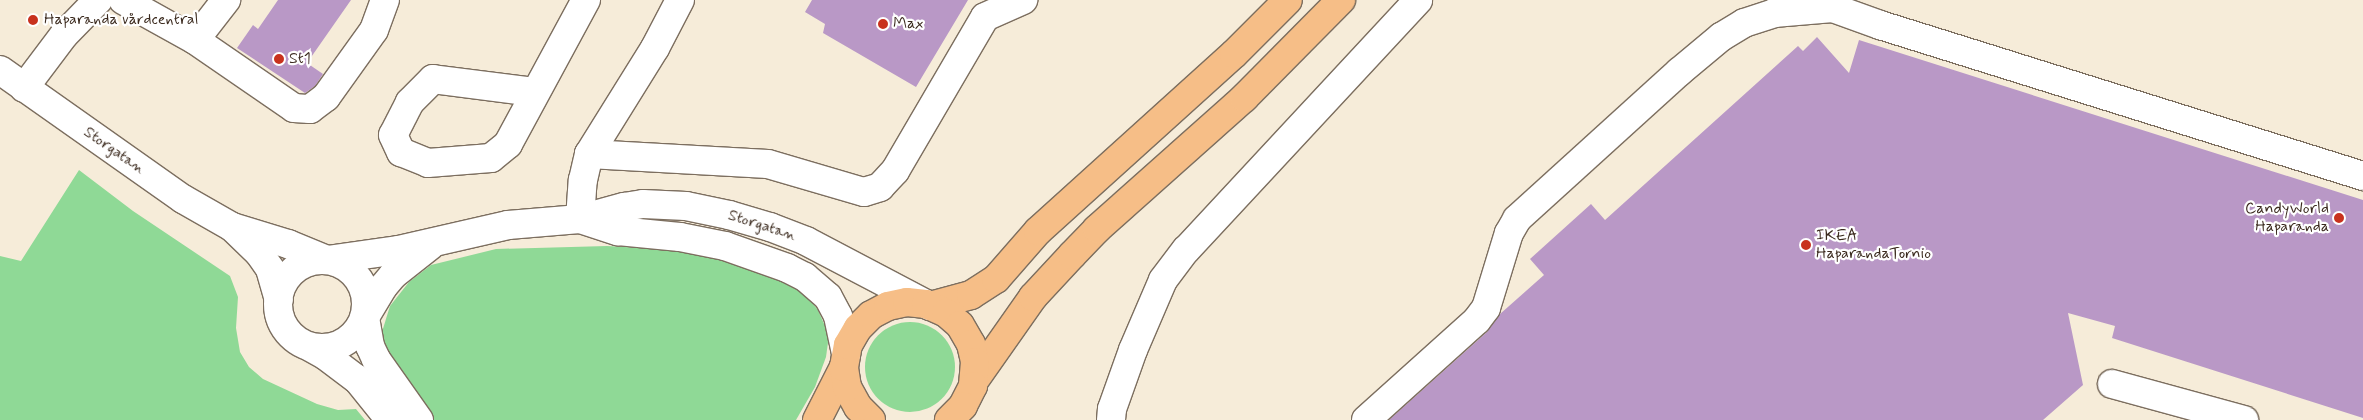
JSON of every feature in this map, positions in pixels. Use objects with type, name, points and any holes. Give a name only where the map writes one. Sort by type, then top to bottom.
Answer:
[{"type":"highway","points":[[930,306],[970,295],[996,279],[1038,232],[1234,54],[1288,0]]},
{"type":"highway","points":[[949,420],[971,400],[1033,298],[1072,255],[1097,229],[1244,98],[1341,0]]},
{"type":"highway","points":[[817,420],[845,361],[858,328],[875,312],[902,303],[930,306],[950,316],[965,332],[974,353],[971,400]]},
{"type":"highway","points":[[845,361],[850,395],[858,407],[871,420]]},
{"type":"street","points":[[24,88],[64,35],[98,0]]},
{"type":"street","points":[[123,0],[194,40],[294,108],[310,109],[326,97],[374,30],[385,0]]},
{"type":"street","points":[[194,40],[226,0]]},
{"type":"street","points":[[534,92],[433,79],[410,102],[393,135],[401,152],[428,163],[491,158],[508,144],[534,92],[586,0]]},
{"type":"street","points":[[580,218],[583,180],[589,154],[655,48],[680,0]]},
{"type":"street","points":[[589,154],[768,164],[864,192],[880,187],[895,171],[985,17],[1023,0]]},
{"type":"street","points":[[1111,420],[1112,409],[1133,350],[1163,280],[1186,250],[1418,0]]},
{"type":"street","points":[[1366,420],[1477,320],[1489,301],[1509,233],[1517,219],[1686,66],[1721,37],[1759,17],[1774,13],[1834,4],[1880,25],[2363,176]]},
{"type":"street","name":"Storgatan","points":[[0,70],[183,199],[232,227],[288,244],[343,265],[362,284],[367,300],[365,317]]},
{"type":"street","name":"Storgatan","points":[[278,300],[283,283],[295,270],[310,262],[434,243],[508,225],[580,218],[607,210],[643,204],[686,206],[730,214],[770,226],[806,241],[930,306]]},
{"type":"street","name":"Storgatan","points":[[580,218],[618,232],[680,237],[725,246],[788,268],[818,287],[828,297],[838,316],[845,361]]},
{"type":"street","name":"Storgatan","points":[[232,227],[259,253],[270,269],[278,300],[280,317],[288,332],[310,347],[327,348],[343,343],[357,332],[383,287],[393,275],[434,243]]},
{"type":"street","points":[[365,317],[370,346],[376,359],[419,420]]},
{"type":"street","points":[[310,347],[326,356],[357,379],[390,420]]},
{"type":"street","points":[[2112,384],[2244,420]]},
{"type":"green space","points":[[79,170],[133,211],[230,276],[238,297],[236,328],[240,352],[249,367],[263,379],[317,404],[338,410],[356,409],[365,420],[0,420],[0,256],[21,261]]},
{"type":"green space","points":[[607,246],[679,250],[734,261],[803,291],[818,310],[829,335],[826,357],[815,387],[796,420],[431,420],[387,361],[381,335],[390,306],[409,282],[431,265],[496,249]]},
{"type":"green space","points":[[910,322],[927,326],[942,335],[951,350],[955,367],[951,384],[942,399],[927,408],[910,412],[893,408],[878,399],[869,384],[865,367],[869,350],[878,335],[893,326]]},
{"type":"building","points":[[278,0],[351,0],[307,63],[323,74],[315,86],[305,93],[237,48],[253,25],[258,29]]},
{"type":"building","points":[[812,0],[968,0],[916,87],[823,33],[825,24],[805,12]]},
{"type":"building","points":[[1817,37],[1849,73],[1859,40],[2363,200],[2363,418],[2112,338],[2115,326],[2068,313],[2083,385],[2043,420],[1389,420],[1487,332],[1500,314],[1544,275],[1530,259],[1591,204],[1605,220],[1798,46],[1803,51]]},
{"type":"place","name":"Haparanda vårdcentral","points":[[33,20]]},
{"type":"place","name":"Max","points":[[883,24]]},
{"type":"place","name":"St1","points":[[279,59]]},
{"type":"place","name":"CandyWorld Haparanda","points":[[2339,218]]},
{"type":"place","name":"IKEA HaparandaTornio","points":[[1806,245]]}]
